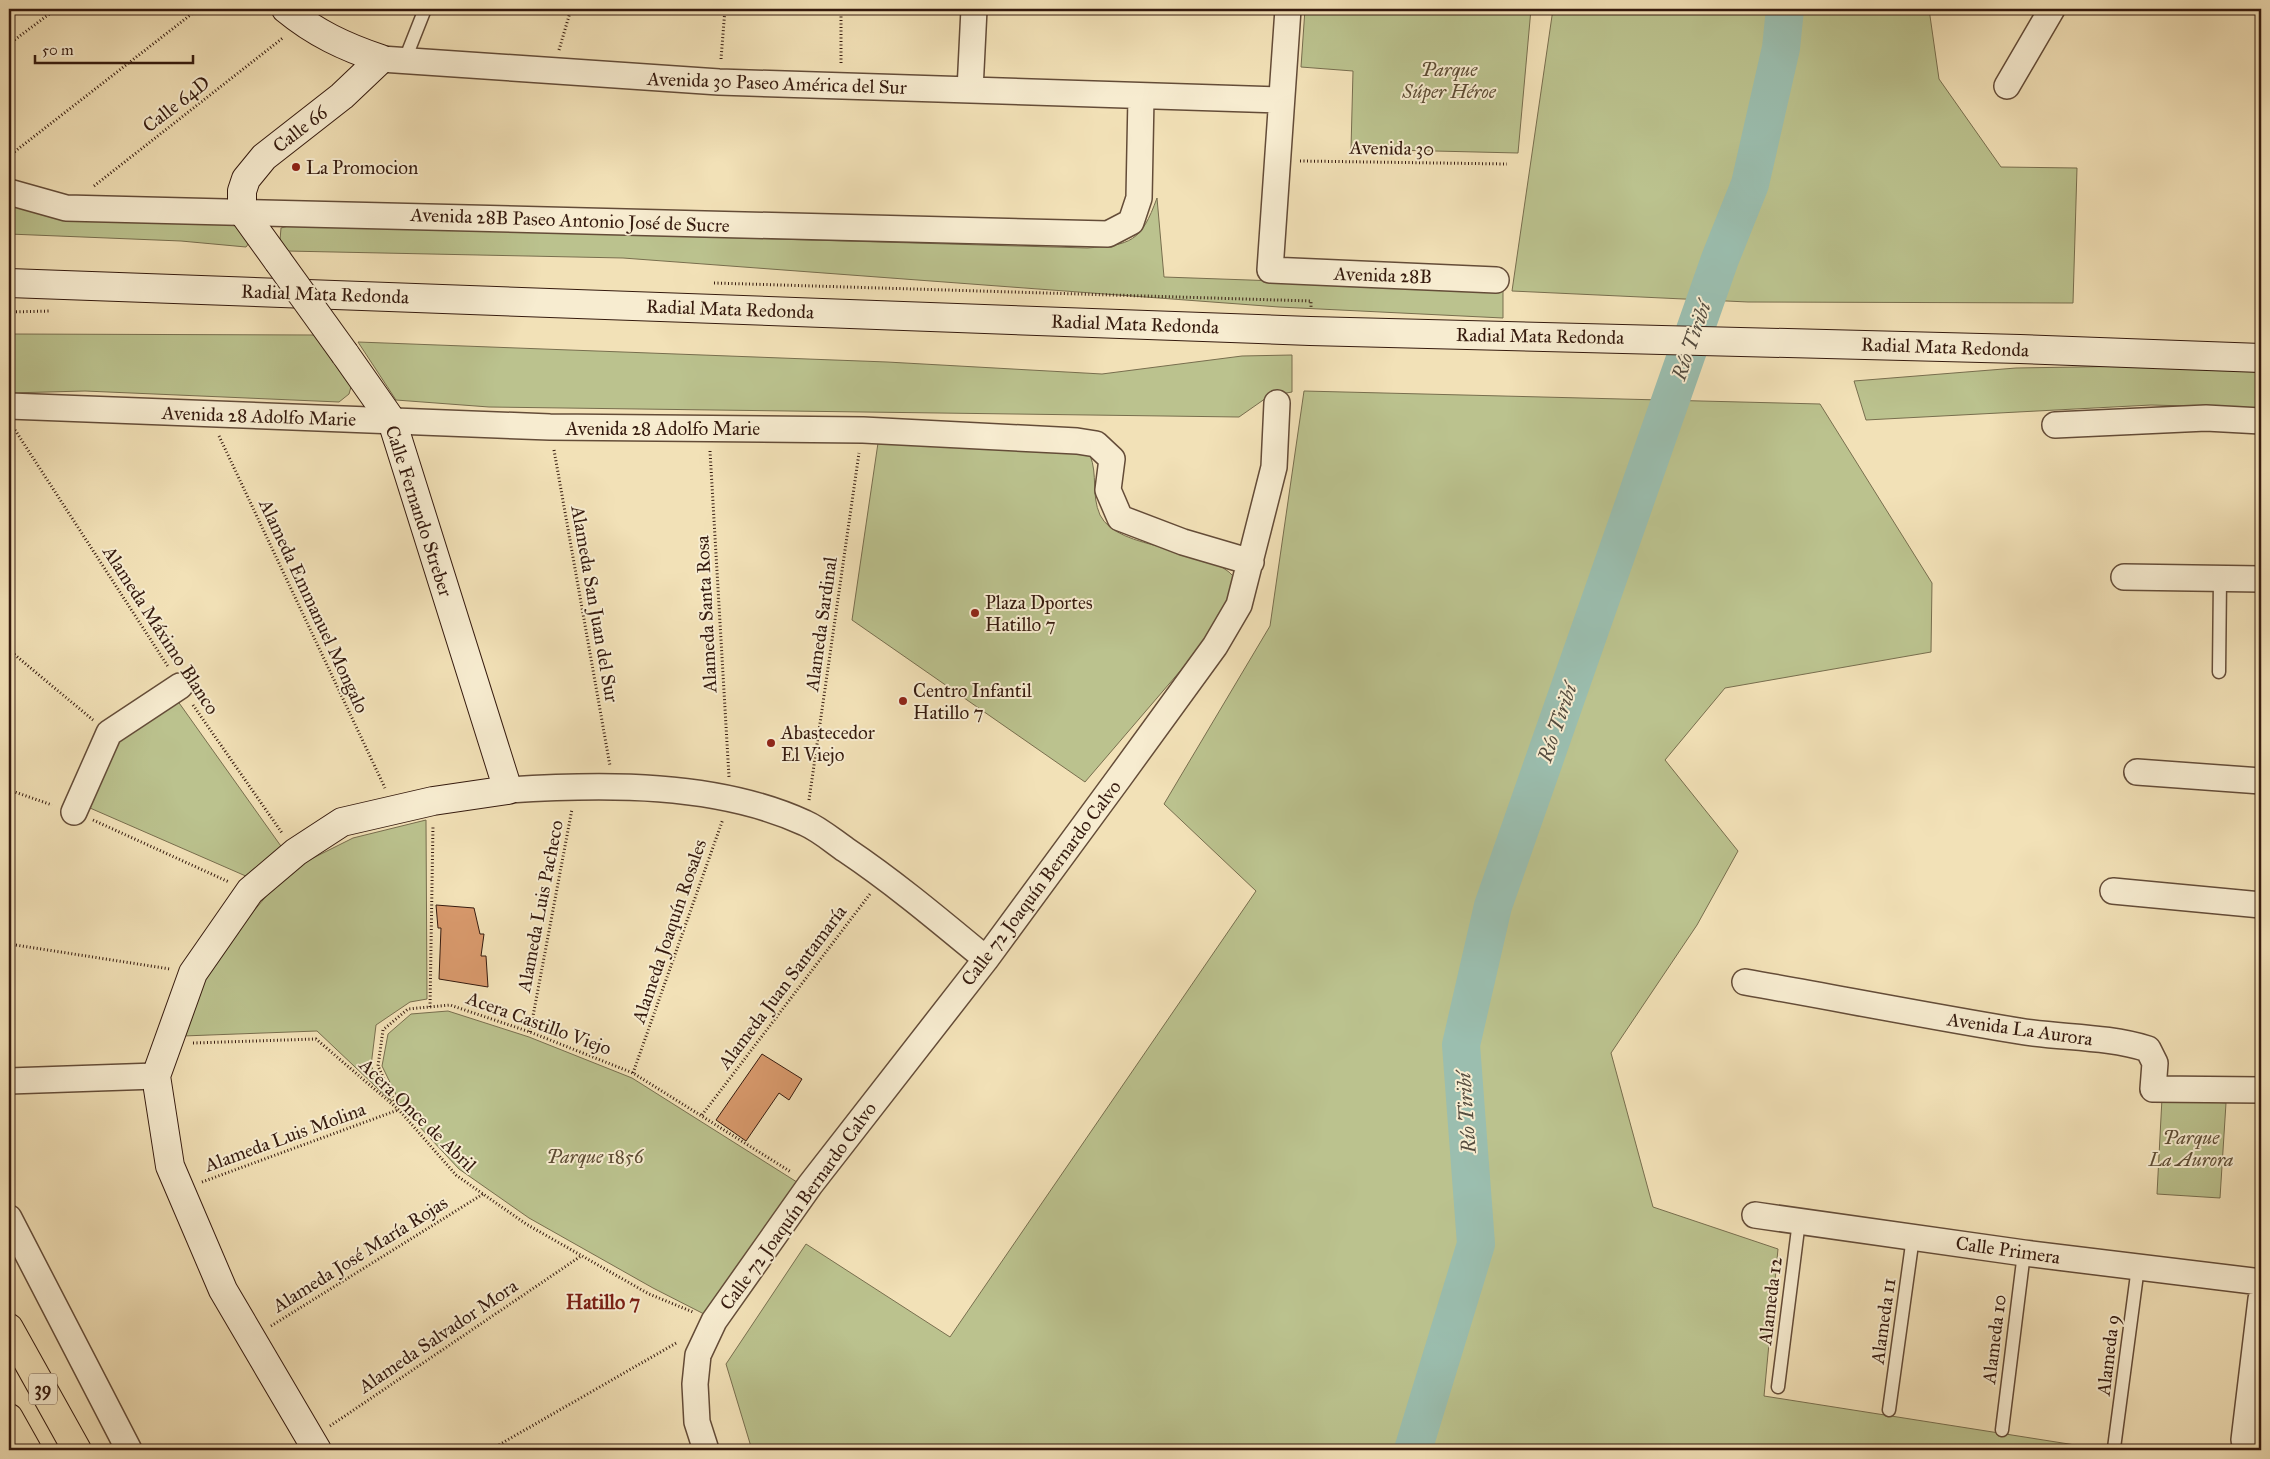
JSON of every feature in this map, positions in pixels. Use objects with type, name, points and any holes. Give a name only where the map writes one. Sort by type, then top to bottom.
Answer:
[{"type":"highway","name":"39","points":[[9,1328],[77,1450]]},
{"type":"highway","points":[[49,1401],[96,1450]]},
{"type":"highway","name":"39","points":[[9,1418],[27,1450]]},
{"type":"main road","name":"Avenida 30 Paseo América del Sur","points":[[294,16],[345,47],[393,60]]},
{"type":"main road","name":"Calle 66","points":[[242,211],[242,191],[246,179],[264,157],[342,96],[393,60]]},
{"type":"main road","name":"Calle Fernando Streber","points":[[242,211],[392,421],[508,790]]},
{"type":"main road","name":"Radial Mata Redonda","points":[[9,283],[1338,331],[2012,349],[2261,358]]},
{"type":"main road","points":[[314,1444],[223,1290],[180,1190],[170,1166],[156,1076],[193,973],[250,891],[296,852],[342,822],[433,801],[508,790]]},
{"type":"street","points":[[970,90],[974,9]]},
{"type":"street","points":[[1277,160],[1288,9]]},
{"type":"street","points":[[2007,86],[2052,9]]},
{"type":"street","name":"Avenida 30 Paseo América del Sur","points":[[393,60],[719,82],[1281,100]]},
{"type":"street","name":"Avenida 28B Paseo Antonio José de Sucre","points":[[9,192],[66,208],[1108,234],[1131,222],[1139,198],[1141,97]]},
{"type":"street","name":"Avenida 28B","points":[[1277,160],[1270,270],[1496,280]]},
{"type":"street","name":"Calle 72 Joaquín Bernardo Calvo","points":[[706,1450],[696,1422],[695,1384],[698,1355],[714,1321],[810,1184],[986,959],[1214,646],[1239,605],[1274,467],[1278,403]]},
{"type":"street","name":"Avenida 28 Adolfo Marie","points":[[11,417],[209,415],[550,427],[863,430],[1096,444],[1112,460],[1108,490],[1120,518],[1184,542],[1251,562]]},
{"type":"street","points":[[2056,425],[2206,418],[2261,421]]},
{"type":"street","points":[[2124,577],[2261,580]]},
{"type":"street","points":[[74,812],[109,733],[180,686]]},
{"type":"street","points":[[2137,772],[2261,781]]},
{"type":"street","points":[[508,790],[577,785],[613,786],[730,798],[806,823],[884,875],[986,959]]},
{"type":"street","points":[[2113,891],[2261,905]]},
{"type":"street","name":"Avenida La Aurora","points":[[1745,982],[2030,1033],[2098,1039],[2148,1049],[2155,1063],[2153,1089],[2261,1090]]},
{"type":"street","points":[[9,1081],[156,1076]]},
{"type":"street","name":"Calle Primera","points":[[1755,1215],[2261,1282]]},
{"type":"street","points":[[9,1218],[129,1450]]},
{"type":"street","points":[[2242,1447],[2261,1299]]},
{"type":"lane","name":"Calle 66","points":[[393,60],[425,9]]},
{"type":"lane","points":[[2219,672],[2220,579]]},
{"type":"lane","name":"Alameda 12","points":[[1778,1387],[1798,1221]]},
{"type":"lane","name":"Alameda 11","points":[[1889,1410],[1913,1237]]},
{"type":"lane","name":"Alameda 10","points":[[2002,1430],[2024,1252]]},
{"type":"lane","name":"Alameda 9","points":[[2114,1448],[2138,1267]]},
{"type":"path","points":[[9,44],[56,9]]},
{"type":"path","points":[[9,156],[198,9]]},
{"type":"path","points":[[553,72],[570,9]]},
{"type":"path","points":[[719,82],[725,9]]},
{"type":"path","points":[[840,86],[841,9]]},
{"type":"path","name":"Calle 64D","points":[[66,208],[294,16]]},
{"type":"path","name":"Avenida 30","points":[[1277,160],[1507,164]]},
{"type":"path","name":"Alameda Emmanuel Mongalo","points":[[209,415],[395,809]]},
{"type":"path","name":"Alameda Máximo Blanco","points":[[11,417],[180,686],[296,852]]},
{"type":"path","name":"Alameda San Juan del Sur","points":[[550,427],[613,786]]},
{"type":"path","name":"Alameda Santa Rosa","points":[[709,428],[730,798]]},
{"type":"path","name":"Alameda Sardinal","points":[[806,823],[863,430]]},
{"type":"path","points":[[9,650],[109,733]]},
{"type":"path","name":"Alameda Luis Pacheco","points":[[530,1032],[577,785]]},
{"type":"path","points":[[9,790],[74,812],[250,891]]},
{"type":"path","name":"Alameda Joaquín Rosales","points":[[634,1073],[730,798]]},
{"type":"path","points":[[430,1007],[433,801]]},
{"type":"path","name":"Alameda Juan Santamaría","points":[[702,1115],[884,875]]},
{"type":"path","points":[[9,944],[193,973]]},
{"type":"path","name":"Acera Castillo Viejo","points":[[399,1110],[378,1066],[382,1030],[408,1009],[450,1005],[530,1032],[634,1073],[810,1184]]},
{"type":"path","name":"Acera Once de Abril","points":[[166,1044],[316,1038],[399,1110],[456,1175],[526,1224],[581,1256],[650,1294],[714,1321]]},
{"type":"path","name":"Alameda Luis Molina","points":[[180,1190],[399,1110]]},
{"type":"path","name":"Alameda José María Rojas","points":[[251,1338],[483,1194]]},
{"type":"path","name":"Alameda Salvador Mora","points":[[314,1444],[581,1256]]},
{"type":"path","points":[[490,1450],[680,1341]]},
{"type":"green space","name":"Parque Súper Héroe","points":[[1305,9],[1531,9],[1518,153],[1351,149],[1353,71],[1301,67]]},
{"type":"green space","points":[[1553,9],[1929,9],[1939,79],[2001,167],[2077,168],[2073,303],[1748,302],[1512,291]]},
{"type":"green space","points":[[9,198],[233,224],[244,228],[249,243],[246,247],[181,241],[9,234]]},
{"type":"green space","points":[[1157,198],[1164,277],[1503,289],[1503,318],[1279,307],[623,258],[286,251],[280,240],[281,228],[292,225],[1087,248],[1114,245],[1132,238],[1145,224]]},
{"type":"green space","points":[[9,334],[314,335],[351,387],[349,394],[339,402],[85,391],[9,393]]},
{"type":"green space","points":[[358,342],[887,362],[1102,374],[1242,356],[1292,355],[1292,392],[1269,396],[1239,417],[489,407],[396,400]]},
{"type":"green space","points":[[2202,365],[2261,371],[2261,408],[2151,405],[1866,420],[1854,381],[2016,368]]},
{"type":"green space","points":[[1304,391],[1820,404],[1932,583],[1931,652],[1725,688],[1665,760],[1738,851],[1697,925],[1611,1053],[1653,1207],[1778,1249],[1764,1396],[2107,1450],[752,1450],[726,1364],[806,1244],[950,1337],[1256,891],[1164,804],[1270,626]]},
{"type":"green space","points":[[878,443],[1078,448],[1090,455],[1094,470],[1097,508],[1110,527],[1125,536],[1205,559],[1222,567],[1235,578],[1224,609],[1199,649],[1085,782],[852,620]]},
{"type":"green space","points":[[177,700],[283,849],[248,877],[90,808],[118,739]]},
{"type":"green space","points":[[426,820],[427,999],[410,1002],[376,1025],[371,1066],[392,1102],[317,1031],[183,1036],[202,985],[227,943],[268,894],[307,861],[353,838]]},
{"type":"green space","name":"Parque 1856","points":[[448,1011],[529,1037],[632,1078],[800,1184],[704,1314],[653,1288],[529,1218],[459,1169],[403,1109],[382,1066],[388,1034],[411,1014]]},
{"type":"green space","name":"Parque La Aurora","points":[[2162,1098],[2226,1103],[2220,1198],[2157,1194]]},
{"type":"building","points":[[436,905],[474,908],[480,934],[484,934],[481,956],[486,956],[488,987],[439,979],[441,928],[438,928]]},
{"type":"building","points":[[762,1054],[802,1079],[789,1100],[779,1093],[746,1141],[716,1120]]},
{"type":"waterway","name":"Río Tiribí","points":[[1413,1450],[1476,1244],[1461,1045],[1493,906],[1720,259],[1750,184],[1781,48],[1785,9]]},
{"type":"place","name":"La Promocion","points":[[296,167]]},
{"type":"place","name":"Plaza Dportes Hatillo 7","points":[[975,613]]},
{"type":"place","name":"Centro Infantil Hatillo 7","points":[[903,701]]},
{"type":"place","name":"Abastecedor El Viejo","points":[[771,743]]},
{"type":"district","name":"Hatillo 7","points":[[603,1302]]}]
